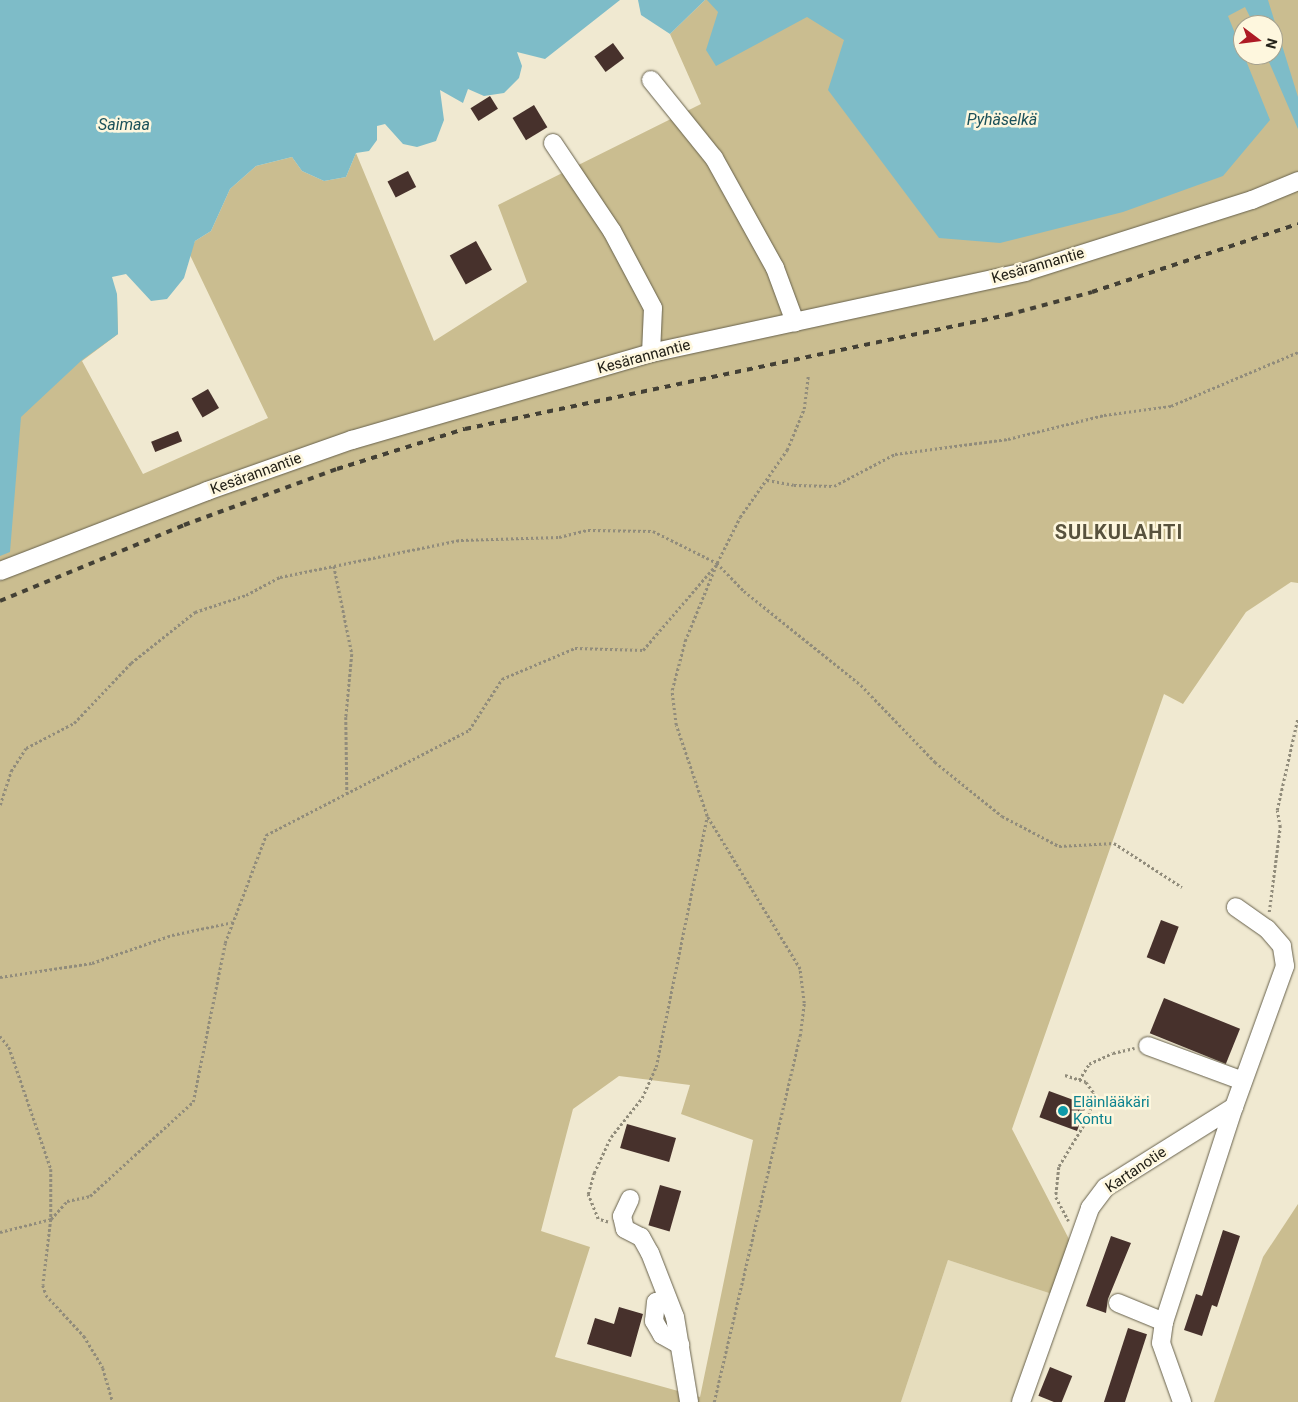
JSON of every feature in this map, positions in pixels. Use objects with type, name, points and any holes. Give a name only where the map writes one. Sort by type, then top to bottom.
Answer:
[{"type":"street","points":[[651,80],[714,158],[775,268],[795,322]]},
{"type":"street","points":[[553,143],[612,232],[653,308],[651,353]]},
{"type":"street","name":"Kesärannantie","points":[[0,571],[207,491],[352,440],[651,353],[1025,272],[1252,200],[1298,181]]},
{"type":"street","points":[[1182,1402],[1161,1343],[1164,1322],[1234,1107],[1292,967],[1282,946],[1267,928],[1236,907]]},
{"type":"street","points":[[1148,1046],[1244,1081]]},
{"type":"street","name":"Kartanotie","points":[[1021,1402],[1090,1208],[1106,1187],[1234,1107]]},
{"type":"street","points":[[630,1199],[622,1216],[626,1229],[641,1237],[646,1245],[675,1317],[689,1402]]},
{"type":"street","points":[[1118,1303],[1164,1322]]},
{"type":"path","points":[[767,480],[794,485],[834,486],[895,454],[1008,438],[1104,415],[1171,406],[1298,352]]},
{"type":"path","points":[[714,1402],[800,1036],[804,1003],[800,969],[707,816],[676,725],[672,690],[684,641],[740,517],[787,450],[804,409],[808,375]]},
{"type":"path","points":[[0,805],[11,772],[26,748],[74,723],[131,663],[195,612],[246,595],[280,577],[461,540],[559,537],[588,530],[653,531],[718,563],[744,590],[861,685],[935,762],[1002,816],[1060,846],[1114,842],[1182,887]]},
{"type":"path","points":[[0,1232],[51,1219],[67,1201],[90,1196],[193,1102],[225,943],[266,835],[469,730],[502,678],[575,648],[643,650],[718,563]]},
{"type":"path","points":[[334,566],[352,654],[346,717],[347,793]]},
{"type":"path","points":[[1267,928],[1280,827],[1277,810],[1298,717]]},
{"type":"path","points":[[626,1229],[598,1219],[588,1194],[594,1173],[612,1137],[642,1098],[656,1067],[707,816]]},
{"type":"path","points":[[0,977],[92,962],[172,935],[233,922]]},
{"type":"path","points":[[0,1036],[9,1047],[51,1169],[51,1219],[43,1285],[46,1295],[84,1336],[103,1368],[113,1402]]},
{"type":"path","points":[[1079,1080],[1089,1064],[1113,1053],[1148,1046]]},
{"type":"path","points":[[1064,1075],[1086,1082],[1094,1093],[1090,1117],[1059,1167],[1056,1197],[1077,1241]]},
{"type":"shaded area","points":[[705,0],[1298,0],[1298,583],[1291,582],[1246,612],[1183,704],[1164,694],[1012,1129],[1070,1241],[1052,1294],[948,1260],[901,1402],[0,1402],[0,238],[117,294],[118,334],[82,361],[143,474],[268,418],[189,253],[195,241],[211,231],[230,189],[256,166],[292,157],[302,171],[324,181],[346,177],[356,153],[434,341],[527,282],[498,205],[701,104],[670,34]],"holes":[[[619,1076],[690,1085],[681,1114],[753,1140],[700,1397],[555,1357],[590,1247],[541,1231],[573,1109]]]},
{"type":"shaded area","points":[[1298,1204],[1298,1402],[1214,1402],[1263,1257]]},
{"type":"shaded area","points":[[948,1260],[1052,1294],[1015,1402],[901,1402]]},
{"type":"water","name":"Saimaa","points":[[0,0],[620,0],[545,59],[517,52],[522,66],[519,78],[504,93],[484,96],[468,89],[463,103],[440,90],[444,120],[436,141],[417,147],[403,144],[385,124],[377,126],[377,140],[369,151],[356,153],[346,177],[324,181],[302,171],[292,157],[256,166],[230,189],[211,231],[195,241],[184,278],[167,299],[151,301],[126,274],[112,277],[117,294],[118,334],[82,360],[21,417],[10,552],[0,556]]},
{"type":"water","points":[[638,0],[705,0],[670,34],[641,15]]},
{"type":"water","name":"Pyhäselkä","points":[[707,0],[1268,0],[1273,15],[1249,15],[1245,7],[1228,16],[1233,28],[1233,65],[1248,65],[1270,120],[1223,176],[1123,212],[1000,243],[939,238],[828,90],[844,40],[807,17],[716,66],[706,50],[718,12]]},
{"type":"water","name":"Pyhäselkä","points":[[1283,48],[1298,97],[1298,129],[1270,65],[1283,65]]},
{"type":"building","points":[[613,43],[624,58],[606,72],[594,57]]},
{"type":"building","points":[[490,96],[498,109],[478,121],[470,108]]},
{"type":"building","points":[[534,105],[547,127],[526,140],[513,118]]},
{"type":"building","points":[[408,171],[416,187],[396,197],[388,181]]},
{"type":"building","points":[[476,241],[492,270],[466,284],[450,256]]},
{"type":"building","points":[[208,389],[219,408],[203,418],[192,398]]},
{"type":"building","points":[[178,431],[182,441],[155,452],[151,442]]},
{"type":"building","points":[[1161,920],[1179,927],[1164,964],[1147,957]]},
{"type":"building","points":[[1164,998],[1240,1029],[1226,1064],[1150,1033]]},
{"type":"building","name":"Eläinlääkäri Kontu","points":[[1049,1091],[1087,1105],[1077,1131],[1039,1117]]},
{"type":"building","points":[[627,1124],[676,1138],[669,1162],[620,1148]]},
{"type":"building","points":[[660,1185],[681,1191],[670,1231],[648,1225]]},
{"type":"building","points":[[1223,1230],[1240,1236],[1217,1307],[1212,1305],[1202,1336],[1184,1330],[1196,1294],[1202,1296]]},
{"type":"building","points":[[1111,1236],[1131,1243],[1108,1299],[1106,1313],[1086,1306]]},
{"type":"building","points":[[619,1307],[643,1314],[631,1357],[587,1344],[595,1318],[614,1324]]},
{"type":"building","points":[[1128,1328],[1147,1334],[1125,1402],[1104,1402]]},
{"type":"building","points":[[1050,1367],[1072,1376],[1062,1402],[1054,1402],[1038,1396]]},
{"type":"railway","points":[[0,601],[184,525],[337,469],[465,429],[1007,315],[1092,292],[1298,224]]},
{"type":"place","name":"Eläinlääkäri Kontu","points":[[1063,1111]]},
{"type":"district","name":"SULKULAHTI","points":[[1119,532]]}]
